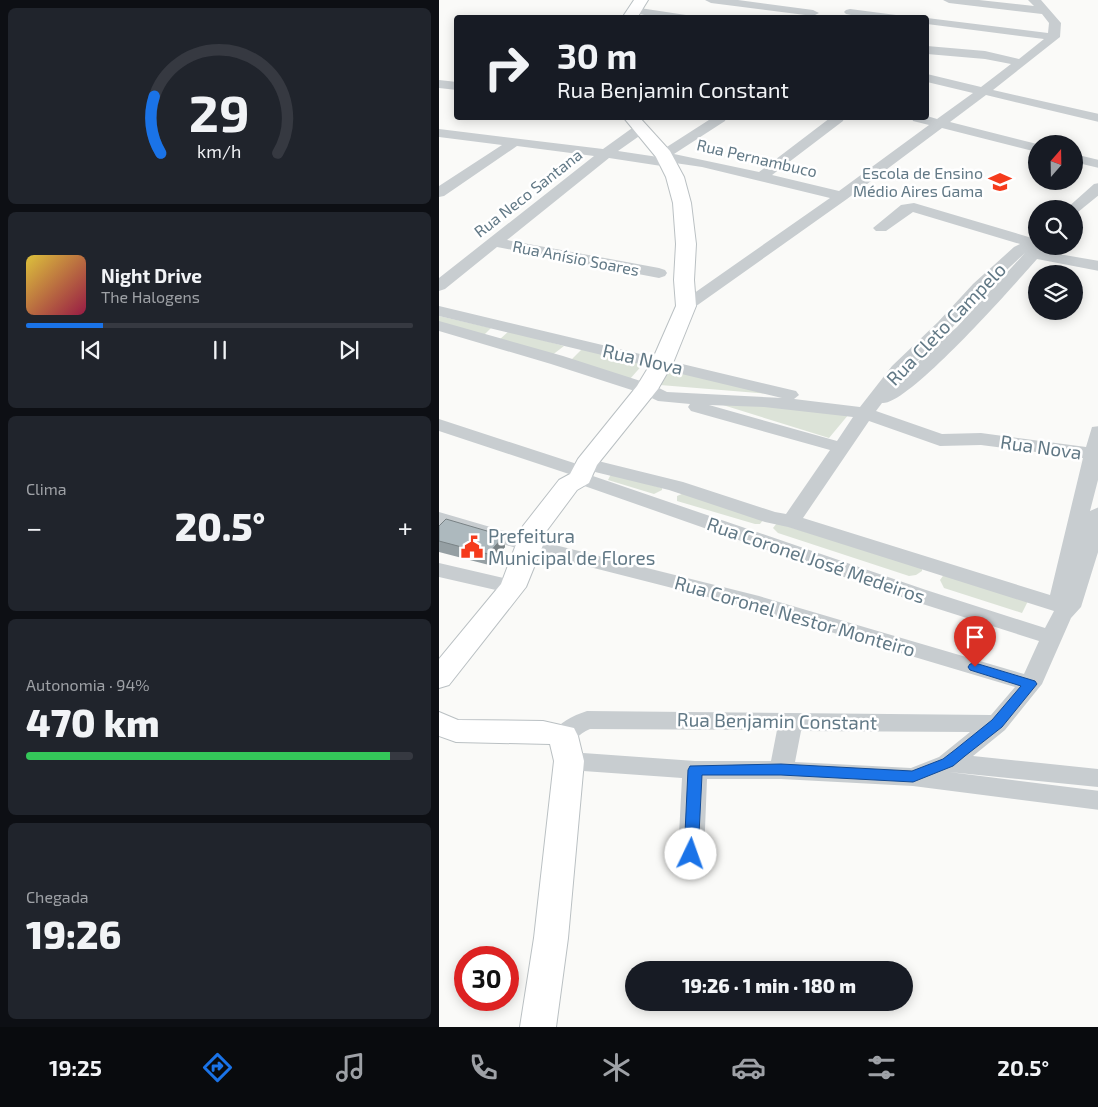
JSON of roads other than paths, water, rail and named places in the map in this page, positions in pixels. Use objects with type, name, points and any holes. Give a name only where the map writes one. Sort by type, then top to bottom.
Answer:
[{"type":"main road","points":[[439,678],[513,587],[530,545],[548,536],[583,489],[583,471],[655,393],[662,363],[686,306],[684,280],[686,244],[682,202],[675,177],[665,158],[636,123]]},
{"type":"main road","points":[[440,725],[456,731],[543,732],[566,749],[551,938],[538,1027]]},
{"type":"street","points":[[711,0],[763,3],[811,15],[820,0]]},
{"type":"street","points":[[848,15],[859,0]]},
{"type":"street","points":[[949,0],[1046,11]]},
{"type":"street","points":[[686,306],[842,196],[1054,37],[1055,23],[1034,0]]},
{"type":"street","points":[[634,9],[669,15]]},
{"type":"street","points":[[929,21],[1054,37]]},
{"type":"street","points":[[929,50],[985,55],[1021,63]]},
{"type":"street","points":[[929,78],[1098,118]]},
{"type":"street","points":[[439,96],[449,86]]},
{"type":"street","points":[[665,158],[717,120]]},
{"type":"street","points":[[761,176],[835,120]]},
{"type":"street","points":[[926,120],[1028,146]]},
{"type":"street","name":"Rua Neco Santana","points":[[439,286],[606,153],[636,123]]},
{"type":"street","name":"Rua Pernambuco","points":[[439,133],[606,153],[702,162],[842,196]]},
{"type":"street","points":[[439,193],[515,142]]},
{"type":"street","points":[[1083,160],[1098,164]]},
{"type":"street","points":[[1083,200],[1098,187]]},
{"type":"street","points":[[881,228],[906,208],[914,208],[1028,244]]},
{"type":"street","name":"Rua Anísio Soares","points":[[493,242],[659,273]]},
{"type":"street","name":"Rua Cleto Campelo","points":[[758,540],[782,519],[842,448],[865,413],[916,375],[993,299],[1028,255]]},
{"type":"street","points":[[1063,255],[1098,266]]},
{"type":"street","name":"Rua Nova","points":[[439,311],[662,363],[846,410]]},
{"type":"street","name":"Rua Nova","points":[[439,326],[557,360],[655,393],[842,448]]},
{"type":"street","points":[[485,340],[501,326]]},
{"type":"street","points":[[557,360],[576,344]]},
{"type":"street","name":"Rua Nova","points":[[655,393],[846,410],[865,413],[940,440],[981,439],[1095,454]]},
{"type":"street","points":[[439,425],[583,471]]},
{"type":"street","points":[[913,777],[948,762],[997,724],[1031,684],[1053,638],[1095,454],[1098,431]]},
{"type":"street","name":"Rua Coronel José Medeiros","points":[[583,471],[676,486],[937,566],[1060,610]]},
{"type":"street","name":"Rua Coronel José Medeiros","points":[[583,471],[660,507],[918,595],[1053,638]]},
{"type":"street","points":[[660,507],[676,486]]},
{"type":"street","points":[[1060,610],[1070,607],[1098,513]]},
{"type":"street","name":"Rua Coronel Nestor Monteiro","points":[[442,524],[751,601],[1031,684]]},
{"type":"street","points":[[918,595],[937,566]]},
{"type":"street","points":[[439,570],[513,587]]},
{"type":"street","name":"Rua Benjamin Constant","points":[[566,749],[574,726],[587,720],[997,724]]},
{"type":"street","points":[[781,770],[791,721]]},
{"type":"street","points":[[566,749],[695,770],[781,770],[913,777],[1098,801]]},
{"type":"street","points":[[948,762],[1098,778]]},
{"type":"street","points":[[691,854],[695,770]]},
{"type":"place","name":"Escola de Ensino Médio Aires Gama","points":[[1000,182]]},
{"type":"place","name":"Prefeitura Municipal de Flores","points":[[472,547]]}]
